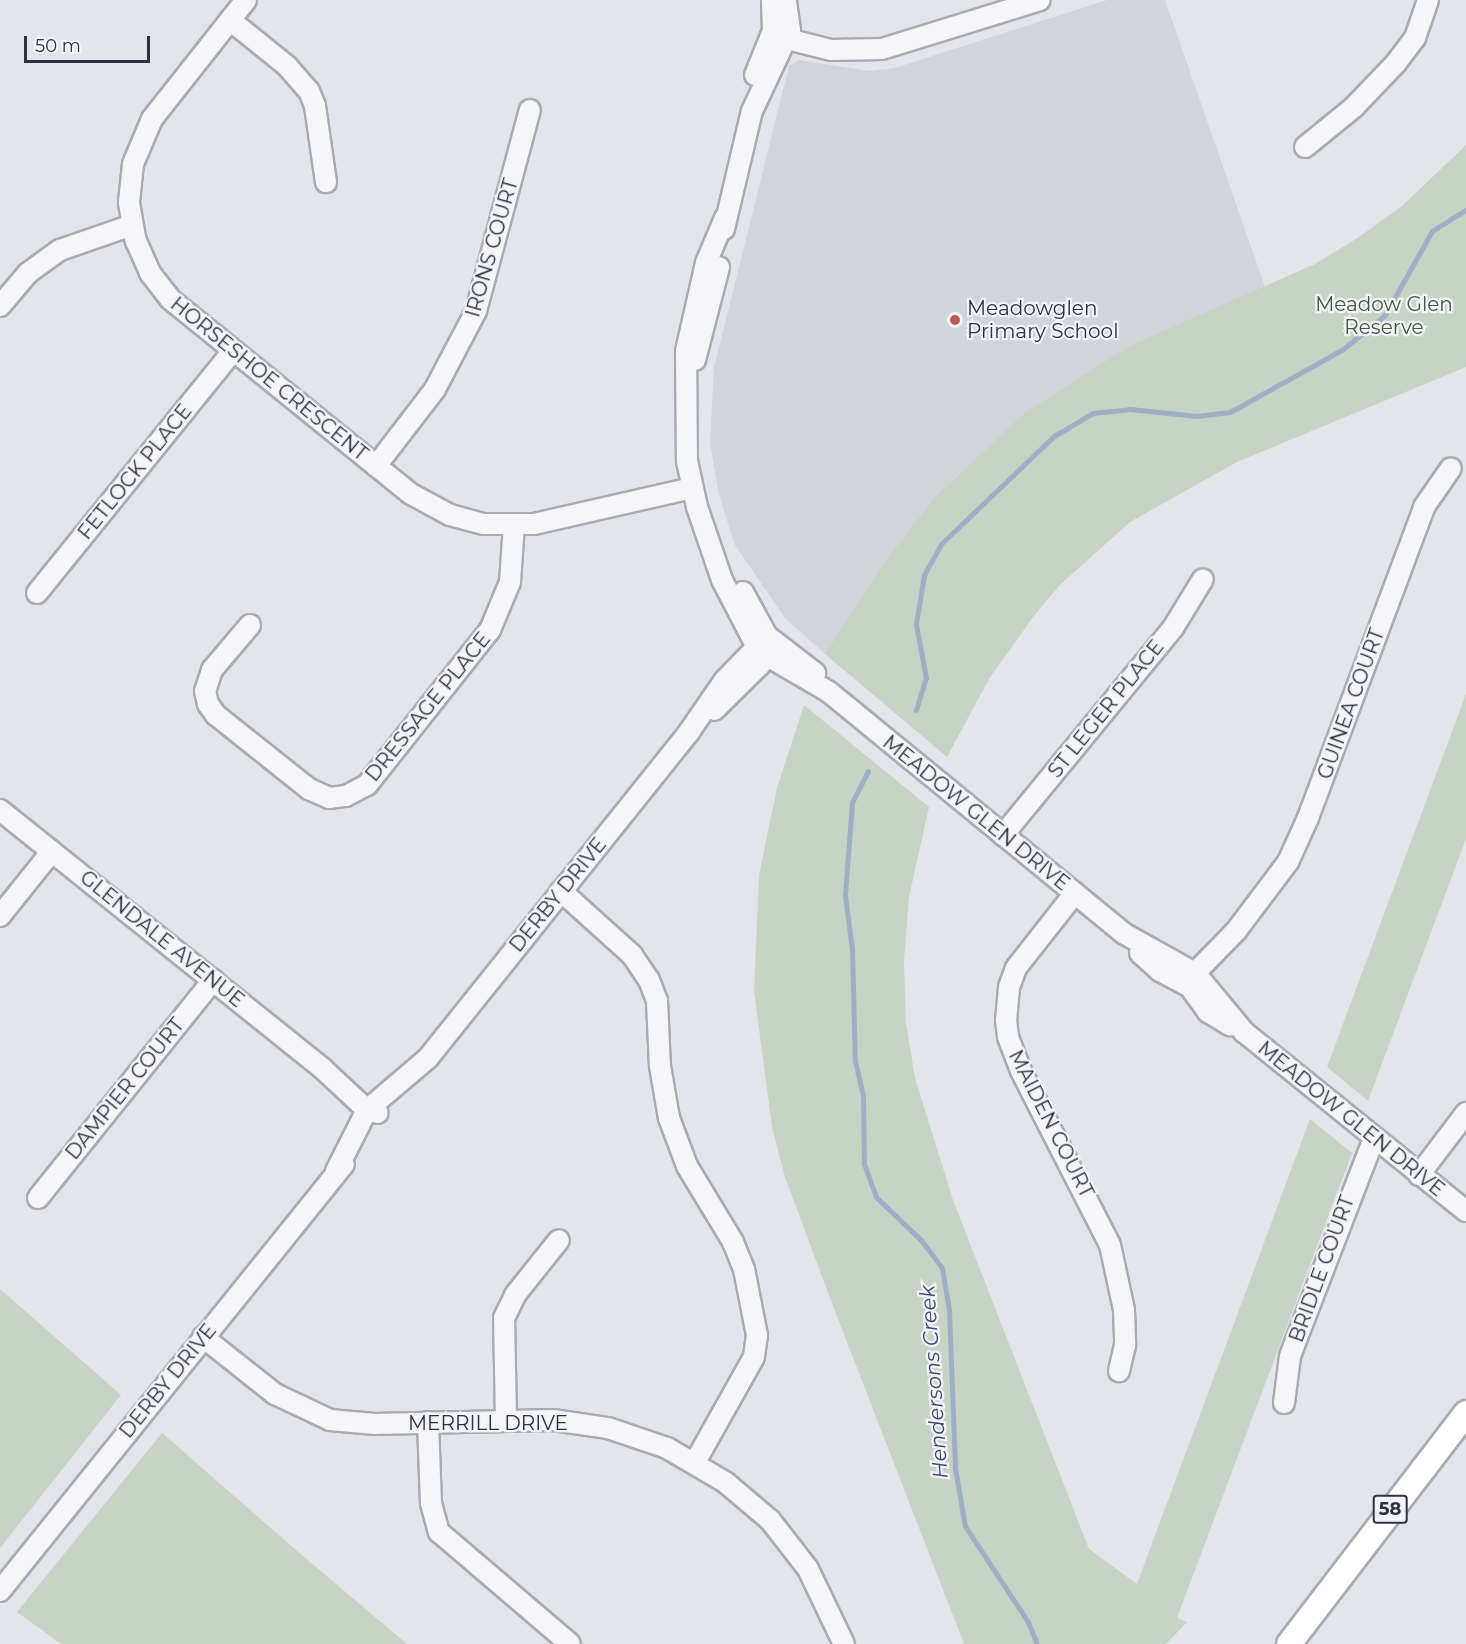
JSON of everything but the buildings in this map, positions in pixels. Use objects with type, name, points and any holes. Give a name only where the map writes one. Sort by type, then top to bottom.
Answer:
[{"type":"main road","name":"58","points":[[1289,1644],[1319,1607],[1369,1536],[1466,1413]]},
{"type":"main road","name":"58","points":[[1319,1607],[1372,1552],[1466,1439]]},
{"type":"street","name":"HORSESHOE CRESCENT","points":[[246,0],[169,96],[142,138],[129,185],[132,225],[143,261],[158,285],[182,311],[376,466],[423,502],[450,515],[484,524],[514,525],[550,521],[692,488]]},
{"type":"street","points":[[772,0],[783,34]]},
{"type":"street","points":[[783,34],[786,0]]},
{"type":"street","points":[[783,34],[854,49],[882,49],[914,42],[1040,0]]},
{"type":"street","points":[[1305,147],[1354,107],[1396,63],[1414,38],[1428,0]]},
{"type":"street","points":[[230,20],[288,66],[309,91],[315,106],[326,182]]},
{"type":"street","name":"MEADOW GLEN DRIVE","points":[[783,34],[758,59],[752,111],[725,218],[706,263],[689,334],[686,388],[685,433],[692,488],[712,550],[754,607],[764,648],[807,664],[829,692],[1123,933],[1151,964],[1196,980],[1208,1012],[1244,1032],[1463,1211]]},
{"type":"street","name":"IRONS COURT","points":[[376,466],[435,389],[476,311],[530,110]]},
{"type":"street","points":[[0,306],[28,273],[60,250],[132,225]]},
{"type":"street","name":"FETLOCK PLACE","points":[[37,593],[233,351]]},
{"type":"street","name":"GUINEA COURT","points":[[1196,980],[1276,881],[1297,843],[1424,507],[1450,468]]},
{"type":"street","name":"DRESSAGE PLACE","points":[[250,625],[212,670],[205,691],[208,704],[216,715],[309,789],[328,798],[346,796],[367,785],[490,630],[510,582],[514,525]]},
{"type":"street","name":"ST LEGER PLACE","points":[[1003,835],[1173,628],[1203,579]]},
{"type":"street","name":"DERBY DRIVE","points":[[0,1591],[336,1171],[373,1109],[428,1058],[689,732],[764,648]]},
{"type":"street","name":"GLENDALE AVENUE","points":[[0,810],[373,1109]]},
{"type":"street","points":[[0,916],[52,851]]},
{"type":"street","name":"MAIDEN COURT","points":[[1075,893],[1016,968],[1009,987],[1006,1020],[1022,1071],[1110,1245],[1122,1287],[1125,1320],[1119,1371]]},
{"type":"street","points":[[557,896],[589,914],[632,956],[654,990],[669,1118],[687,1166],[739,1255],[756,1324],[754,1357],[695,1462]]},
{"type":"street","name":"DAMPIER COURT","points":[[38,1198],[213,980]]},
{"type":"street","points":[[1419,1175],[1466,1113]]},
{"type":"street","name":"BRIDLE COURT","points":[[1284,1403],[1290,1356],[1374,1138]]},
{"type":"street","points":[[506,1420],[504,1318],[515,1295],[559,1240]]},
{"type":"street","name":"MERRILL DRIVE","points":[[203,1337],[275,1394],[313,1415],[350,1423],[553,1420],[591,1425],[639,1437],[695,1462],[750,1501],[792,1546],[822,1594],[844,1644]]},
{"type":"street","points":[[428,1422],[431,1503],[439,1532],[570,1644]]},
{"type":"shaded area","name":"Meadowglen Primary School","points":[[1107,0],[1165,0],[1265,287],[1129,346],[1025,412],[933,499],[879,569],[825,654],[785,618],[735,545],[719,495],[710,443],[714,367],[789,66],[799,60],[869,71],[895,68]]},
{"type":"green space","name":"Meadow Glen Reserve","points":[[1466,145],[1466,367],[1237,462],[1130,522],[1060,585],[1036,613],[989,679],[947,757],[825,654],[879,569],[933,499],[1025,412],[1129,346],[1315,264],[1359,237],[1402,206]]},
{"type":"green space","points":[[1466,694],[1466,839],[1368,1101],[1327,1067]]},
{"type":"green space","points":[[804,705],[929,807],[909,897],[904,961],[906,1023],[915,1078],[953,1200],[1089,1549],[1137,1584],[1310,1119],[1352,1153],[1177,1618],[1187,1622],[1166,1644],[964,1644],[828,1293],[785,1177],[772,1127],[754,991],[759,875],[777,788]]},
{"type":"green space","points":[[0,1289],[121,1395],[0,1548]]},
{"type":"green space","points":[[162,1433],[407,1644],[61,1644],[17,1612]]},
{"type":"waterway","name":"Hendersons Creek","points":[[916,710],[926,678],[916,624],[924,575],[941,544],[1054,436],[1093,413],[1130,409],[1197,416],[1230,412],[1343,349],[1385,315],[1432,231],[1466,210]]},
{"type":"waterway","name":"Hendersons Creek","points":[[868,771],[852,803],[845,895],[852,950],[855,1061],[863,1095],[864,1164],[876,1197],[921,1240],[942,1268],[949,1310],[955,1468],[965,1526],[1028,1622],[1037,1644]]},
{"type":"place","name":"Meadowglen Primary School","points":[[955,320]]}]
